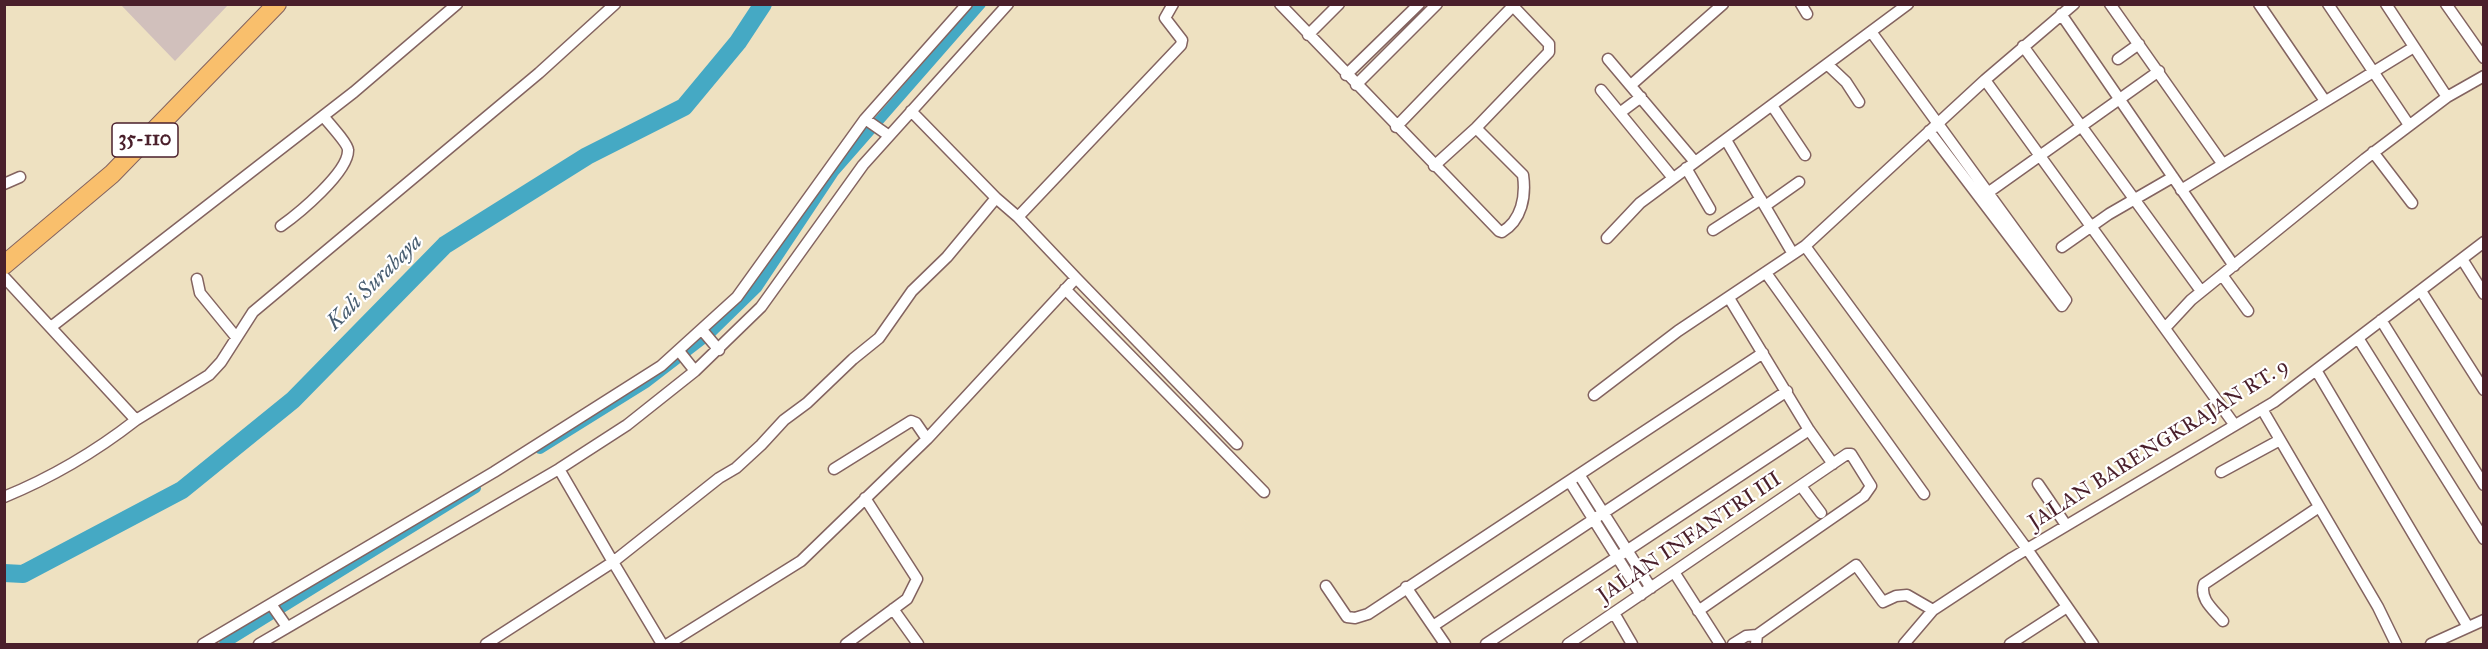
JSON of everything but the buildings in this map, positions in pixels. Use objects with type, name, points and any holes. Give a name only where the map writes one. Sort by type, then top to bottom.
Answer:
[{"type":"main road","name":"35-110","points":[[4,265],[112,174],[277,4]]},
{"type":"street","points":[[51,327],[323,116],[457,4]]},
{"type":"street","points":[[4,497],[41,482],[78,463],[136,420],[209,375],[221,362],[253,312],[540,73],[615,4]]},
{"type":"street","points":[[203,645],[494,472],[628,389],[680,353],[722,313],[743,289],[867,120],[967,4]]},
{"type":"street","points":[[266,643],[285,624],[559,469],[627,425],[694,370],[761,307],[885,133],[911,111],[1008,4]]},
{"type":"street","points":[[1018,217],[1181,45],[1182,40],[1165,18],[1173,4]]},
{"type":"street","points":[[1280,4],[1434,166],[1499,231],[1505,231],[1522,206],[1523,175],[1476,128]]},
{"type":"street","points":[[1308,35],[1339,4]]},
{"type":"street","points":[[1346,75],[1419,4]]},
{"type":"street","points":[[1356,85],[1437,4]]},
{"type":"street","points":[[1630,85],[1723,4]]},
{"type":"street","points":[[1607,238],[1630,213],[1673,178],[1773,107],[1908,4]]},
{"type":"street","points":[[1594,395],[1678,332],[1805,246],[1985,80],[2074,4]]},
{"type":"street","points":[[2110,4],[2222,163]]},
{"type":"street","points":[[2259,4],[2325,101]]},
{"type":"street","points":[[2328,4],[2409,125]]},
{"type":"street","points":[[2386,4],[2447,97]]},
{"type":"street","points":[[2446,4],[2484,58]]},
{"type":"street","points":[[1396,127],[1512,5],[1551,48],[1476,128],[1434,166]]},
{"type":"street","points":[[2061,14],[2234,266]]},
{"type":"street","points":[[1872,33],[1989,192],[2001,217],[2062,306],[2066,300],[2001,217],[1929,131]]},
{"type":"street","points":[[2118,59],[2139,44]]},
{"type":"street","points":[[2023,46],[2202,291]]},
{"type":"street","points":[[2181,189],[2414,47]]},
{"type":"street","points":[[1608,59],[1641,97],[1691,165],[1710,209]]},
{"type":"street","points":[[1828,66],[1846,82],[1859,102]]},
{"type":"street","points":[[1989,192],[2159,71]]},
{"type":"street","points":[[2165,328],[2202,291],[2373,152],[2447,97],[2484,76]]},
{"type":"street","points":[[1985,80],[2234,424]]},
{"type":"street","points":[[1601,90],[1673,178]]},
{"type":"street","points":[[1621,112],[1641,97]]},
{"type":"street","points":[[1773,107],[1805,155]]},
{"type":"street","points":[[911,111],[996,198],[1018,217],[1237,444]]},
{"type":"street","points":[[281,226],[305,209],[325,187],[340,168],[348,152],[346,145],[323,116]]},
{"type":"street","points":[[867,120],[885,133]]},
{"type":"street","points":[[1726,140],[1793,254]]},
{"type":"street","points":[[2373,152],[2412,203]]},
{"type":"street","points":[[4,184],[20,177]]},
{"type":"street","points":[[2062,247],[2091,226],[2173,177]]},
{"type":"street","points":[[1713,230],[1799,182]]},
{"type":"street","points":[[486,645],[613,562],[719,478],[736,468],[762,445],[784,420],[807,403],[853,359],[879,338],[912,291],[947,257],[996,198]]},
{"type":"street","name":"JALAN BARENGKRAJAN RT. 9","points":[[1904,645],[1933,610],[2066,525],[2262,409],[2484,242]]},
{"type":"street","name":"JALAN BARENGKRAJAN RT. 9","points":[[1805,246],[2027,549],[2093,645]]},
{"type":"street","points":[[2462,259],[2484,294]]},
{"type":"street","points":[[1766,273],[1924,494]]},
{"type":"street","points":[[2222,275],[2248,311]]},
{"type":"street","points":[[4,277],[136,420]]},
{"type":"street","points":[[669,645],[801,561],[867,501],[1076,278]]},
{"type":"street","points":[[197,279],[200,293],[236,337]]},
{"type":"street","points":[[1065,289],[1264,492]]},
{"type":"street","points":[[2421,291],[2484,390]]},
{"type":"street","points":[[1698,611],[1827,522],[1871,486],[1851,454],[1847,454],[1833,464],[1809,430],[1729,298]]},
{"type":"street","points":[[2381,320],[2484,486]]},
{"type":"street","points":[[703,332],[716,347]]},
{"type":"street","points":[[2358,338],[2484,539]]},
{"type":"street","points":[[680,353],[694,370]]},
{"type":"street","points":[[1326,586],[1341,609],[1351,618],[1368,614],[1763,353]]},
{"type":"street","points":[[2316,370],[2468,627]]},
{"type":"street","points":[[1433,626],[1786,391]]},
{"type":"street","points":[[2262,409],[2379,607],[2396,645]]},
{"type":"street","points":[[834,469],[911,421],[916,423],[927,439]]},
{"type":"street","points":[[1486,645],[1809,430]]},
{"type":"street","points":[[2221,472],[2280,440]]},
{"type":"street","name":"JALAN INFANTRI III","points":[[1568,645],[1833,464]]},
{"type":"street","points":[[559,469],[662,645]]},
{"type":"street","points":[[1580,476],[1651,588]]},
{"type":"street","points":[[1570,482],[1641,595]]},
{"type":"street","points":[[2038,484],[2066,525]]},
{"type":"street","points":[[1801,486],[1821,513]]},
{"type":"street","points":[[846,645],[910,594],[917,577],[867,501]]},
{"type":"street","points":[[2223,621],[2205,599],[2202,591],[2204,584],[2319,507]]},
{"type":"street","points":[[1733,645],[1746,636],[1757,640],[1856,565],[1883,602],[1896,596],[1907,595],[1933,610]]},
{"type":"street","points":[[1674,572],[1720,645]]},
{"type":"street","points":[[1406,587],[1445,645]]},
{"type":"street","points":[[272,606],[285,624]]},
{"type":"street","points":[[2010,645],[2067,607]]},
{"type":"street","points":[[893,609],[918,645]]},
{"type":"street","points":[[1614,613],[1632,645]]},
{"type":"street","points":[[2431,645],[2484,620]]},
{"type":"shaded area","points":[[121,5],[228,5],[175,61]]},
{"type":"waterway","name":"Kali Surabaya","points":[[4,573],[23,574],[182,490],[293,400],[445,245],[587,156],[684,107],[738,42],[763,4]]},
{"type":"waterway","points":[[540,449],[646,383],[711,333],[757,288],[834,172],[981,4]]},
{"type":"waterway","points":[[224,644],[476,488]]}]
